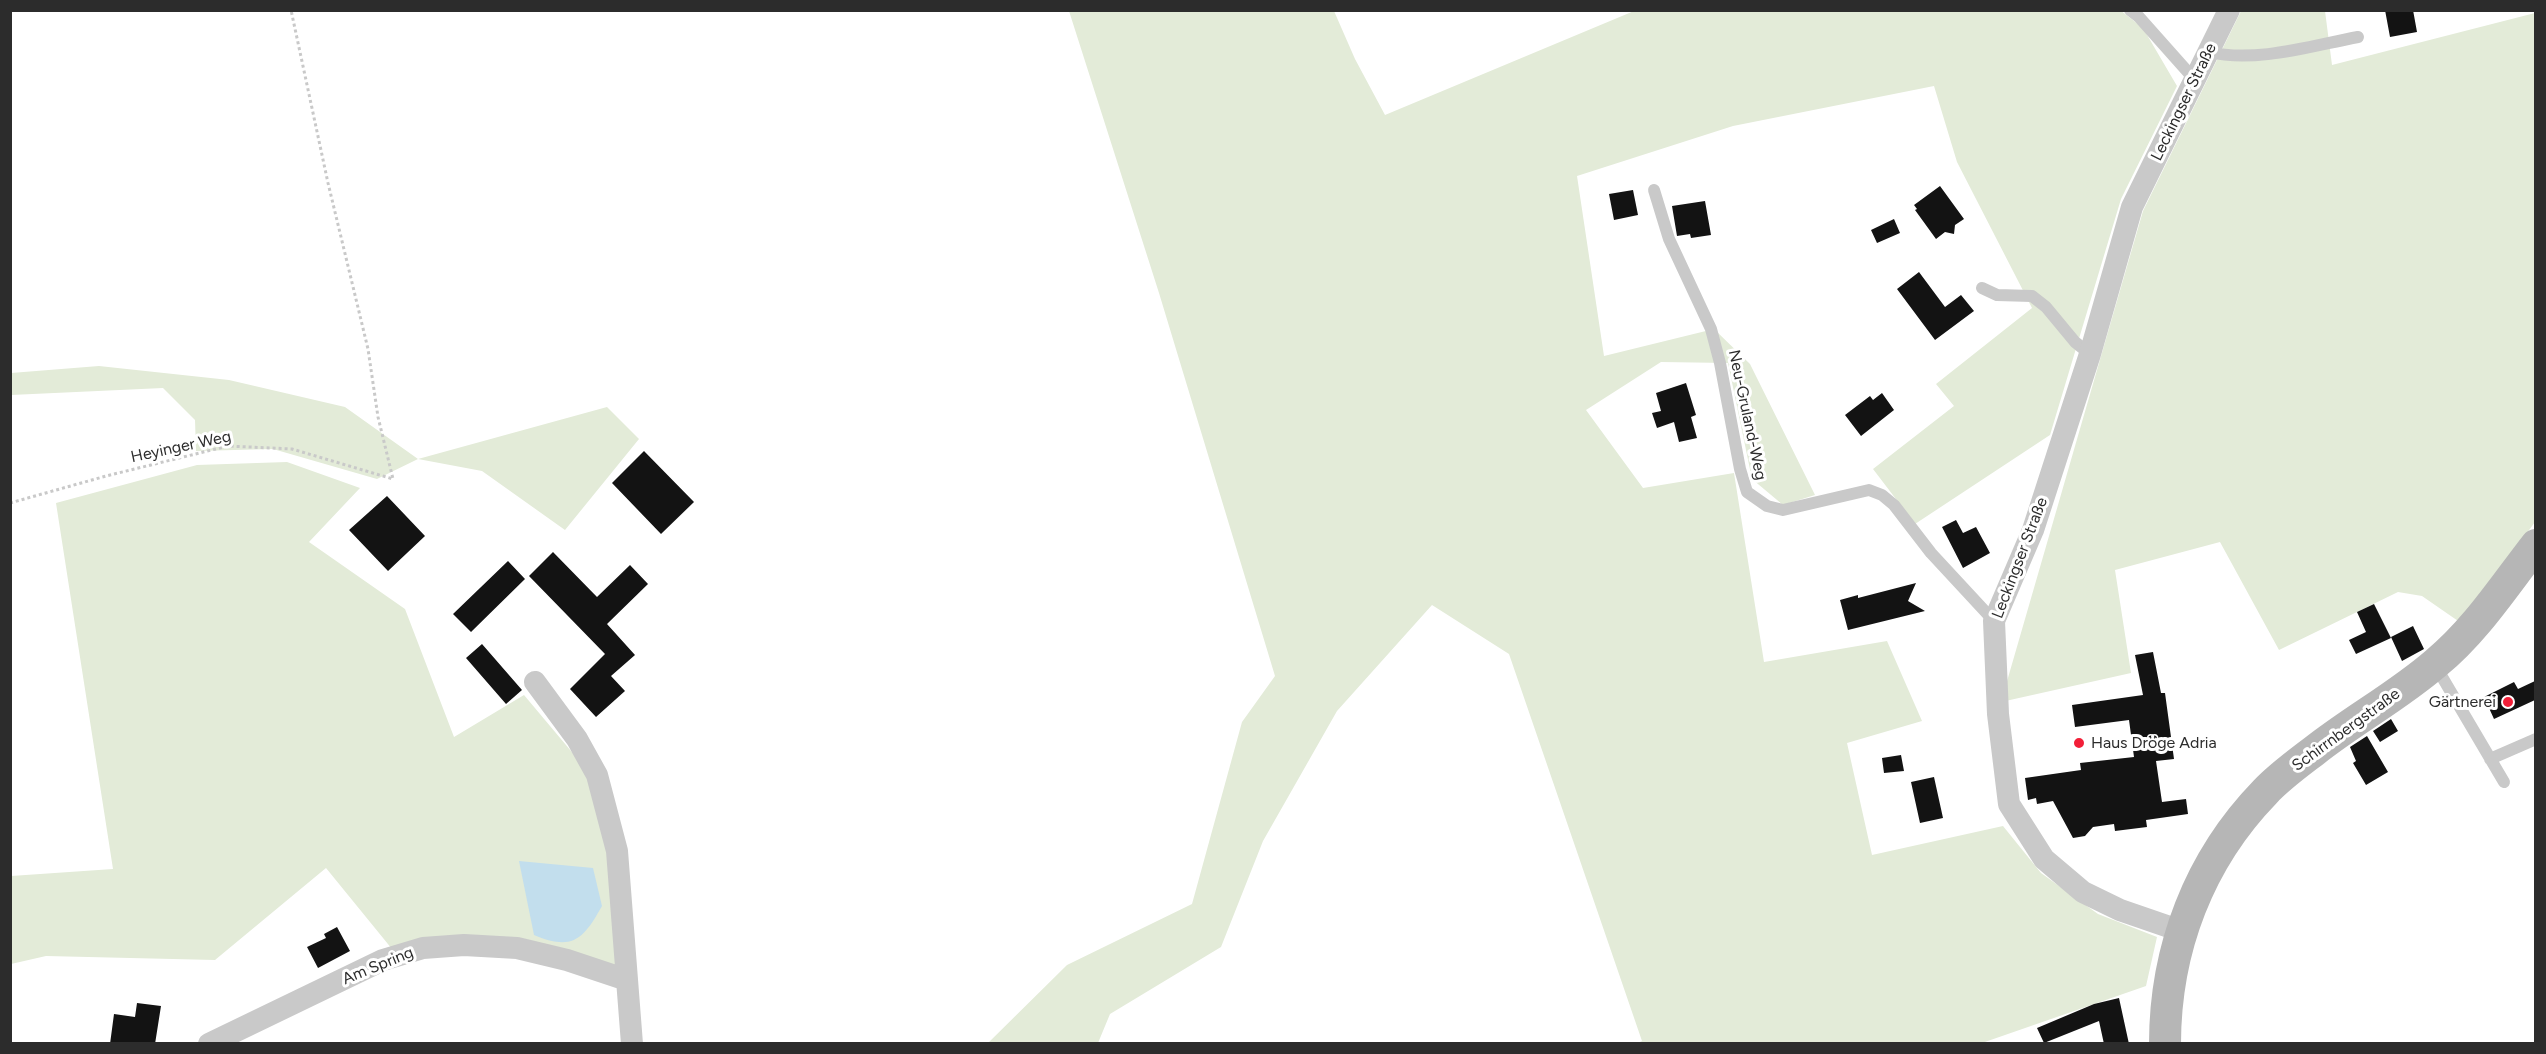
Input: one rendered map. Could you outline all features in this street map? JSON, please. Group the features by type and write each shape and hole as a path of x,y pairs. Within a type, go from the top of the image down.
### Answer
{"street":[{"name":"Leckingser Straße","path":"2181,932 2120,910 2083,892 2044,859 2009,804 1998,714 1994,621 2033,530 2090,354 2132,207 2229,10"},
{"name":"Schirrnbergstraße","path":"2181,932 2208,867 2228,834 2266,790 2315,750 2435,665 2466,636 2535,545"},
{"path":"535,682 577,740 597,775 617,851 632,1044"},
{"path":"2165,1044 2168,998 2181,932"},
{"name":"Am Spring","path":"209,1044 383,960 423,948 464,945 517,948 567,960 627,980"}],"lane":[{"path":"2130,10 2139,17 2195,80"},
{"path":"2208,52 2228,57 2254,56 2358,38"},
{"name":"Neu-Gruland-Weg","path":"1654,190 1669,239 1711,329 1722,373 1740,469 1747,492 1767,506 1783,510 1869,490 1882,495 1894,505 1930,553 1994,621"},
{"path":"1982,288 1997,295 2032,296 2046,307 2075,342 2090,354"},
{"path":"2435,665 2504,782"},
{"path":"2490,759 2535,739"}],"path":[{"name":"Heyinger Weg","path":"10,503 106,476 228,446 292,449 393,479 378,417 368,349 328,183 291,10"}],"green space":[{"path":"2120,10 2143,28 2177,86 2121,199 2050,435 1915,524 1873,469 1954,406 1936,384 2032,308 1957,162 1934,86 1733,126 1577,176 1604,356 1714,329 1750,364 1815,495 1783,505 1752,479 1728,363 1661,362 1586,410 1643,488 1734,473 1764,662 1887,641 1922,721 1847,743 1872,855 2003,826 2041,873 2098,914 2157,937 2146,986 1982,1043 1638,1043 1642,1041 1509,654 1432,605 1337,711 1263,841 1221,947 1110,1014 1098,1043 987,1044 1067,965 1192,904 1242,722 1275,676 1159,293 1069,11 1334,11 1355,59 1385,115 1634,11"},
{"path":"2241,11 2325,11 2332,65 2535,13 2535,522 2461,623 2422,596 2398,592 2279,650 2220,542 2115,570 2131,673 2001,702 2143,211"},
{"path":"99,366 229,380 345,407 418,459 377,479 273,449 196,451 195,420 163,388 11,395 11,373"},
{"path":"607,407 639,439 565,530 482,471 418,459"},
{"path":"287,462 360,488 309,542 405,609 454,737 524,695 592,776 611,853 620,966 518,944 392,949 326,868 215,960 46,956 11,964 11,876 113,869 56,503 197,465"}],"water":[{"path":"519,861 593,868 602,906 582,934 567,942 547,940 534,935"}],"building":[{"path":"2385,10 2413,10 2417,32 2390,37"},
{"path":"1940,186 1964,219 1955,225 1954,234 1945,232 1936,239 1915,210 1917,209 1914,205"},
{"path":"1633,190 1638,215 1614,220 1609,194"},
{"path":"1705,201 1711,235 1691,238 1690,234 1677,236 1672,206"},
{"path":"1894,219 1900,233 1877,243 1871,230"},
{"path":"1919,272 1945,307 1961,295 1974,311 1935,340 1897,289"},
{"path":"1686,383 1696,415 1691,417 1697,438 1679,442 1674,422 1657,428 1652,413 1661,411 1656,393"},
{"path":"1882,393 1894,410 1861,436 1845,415 1870,396 1873,400"},
{"path":"644,451 694,502 661,534 612,483"},
{"path":"387,496 425,536 388,571 349,530"},
{"path":"1956,520 1963,533 1976,527 1990,553 1963,568 1942,527"},
{"path":"553,552 597,597 630,565 648,584 607,624 635,655 611,676 625,691 596,717 570,689 605,654 529,576"},
{"path":"508,561 525,579 471,632 453,614"},
{"path":"1916,583 1908,601 1925,611 1848,630 1840,600 1858,595 1858,598"},
{"path":"2374,604 2391,638 2356,654 2349,640 2366,632 2357,612"},
{"path":"2413,626 2424,649 2402,661 2391,637"},
{"path":"482,644 522,690 506,704 466,658"},
{"path":"2153,652 2161,693 2165,693 2174,759 2156,761 2162,802 2186,799 2188,814 2146,820 2147,827 2115,831 2114,824 2093,827 2085,836 2073,838 2053,801 2037,804 2036,798 2028,800 2025,778 2081,770 2080,763 2134,757 2129,720 2075,727 2072,705 2143,695 2135,655"},
{"name":"Gärtnerei","path":"2535,681 2535,700 2494,719 2484,697 2514,682 2518,689"},
{"path":"2391,719 2398,731 2380,742 2373,731"},
{"path":"2367,736 2388,772 2366,785 2353,763 2356,761 2350,747"},
{"path":"1901,755 1904,771 1884,773 1882,758"},
{"path":"1934,777 1943,818 1920,823 1911,782"},
{"path":"337,927 350,951 318,968 307,947 326,938 324,934"},
{"path":"2119,998 2129,1044 2104,1044 2099,1021 2044,1043 2037,1028 2094,1004"},
{"path":"137,1003 161,1006 155,1044 110,1044 114,1014 135,1017"}],"place":[{"name":"Gärtnerei","path":"2508,702"},
{"name":"Haus Dröge Adria","path":"2079,743"}]}
